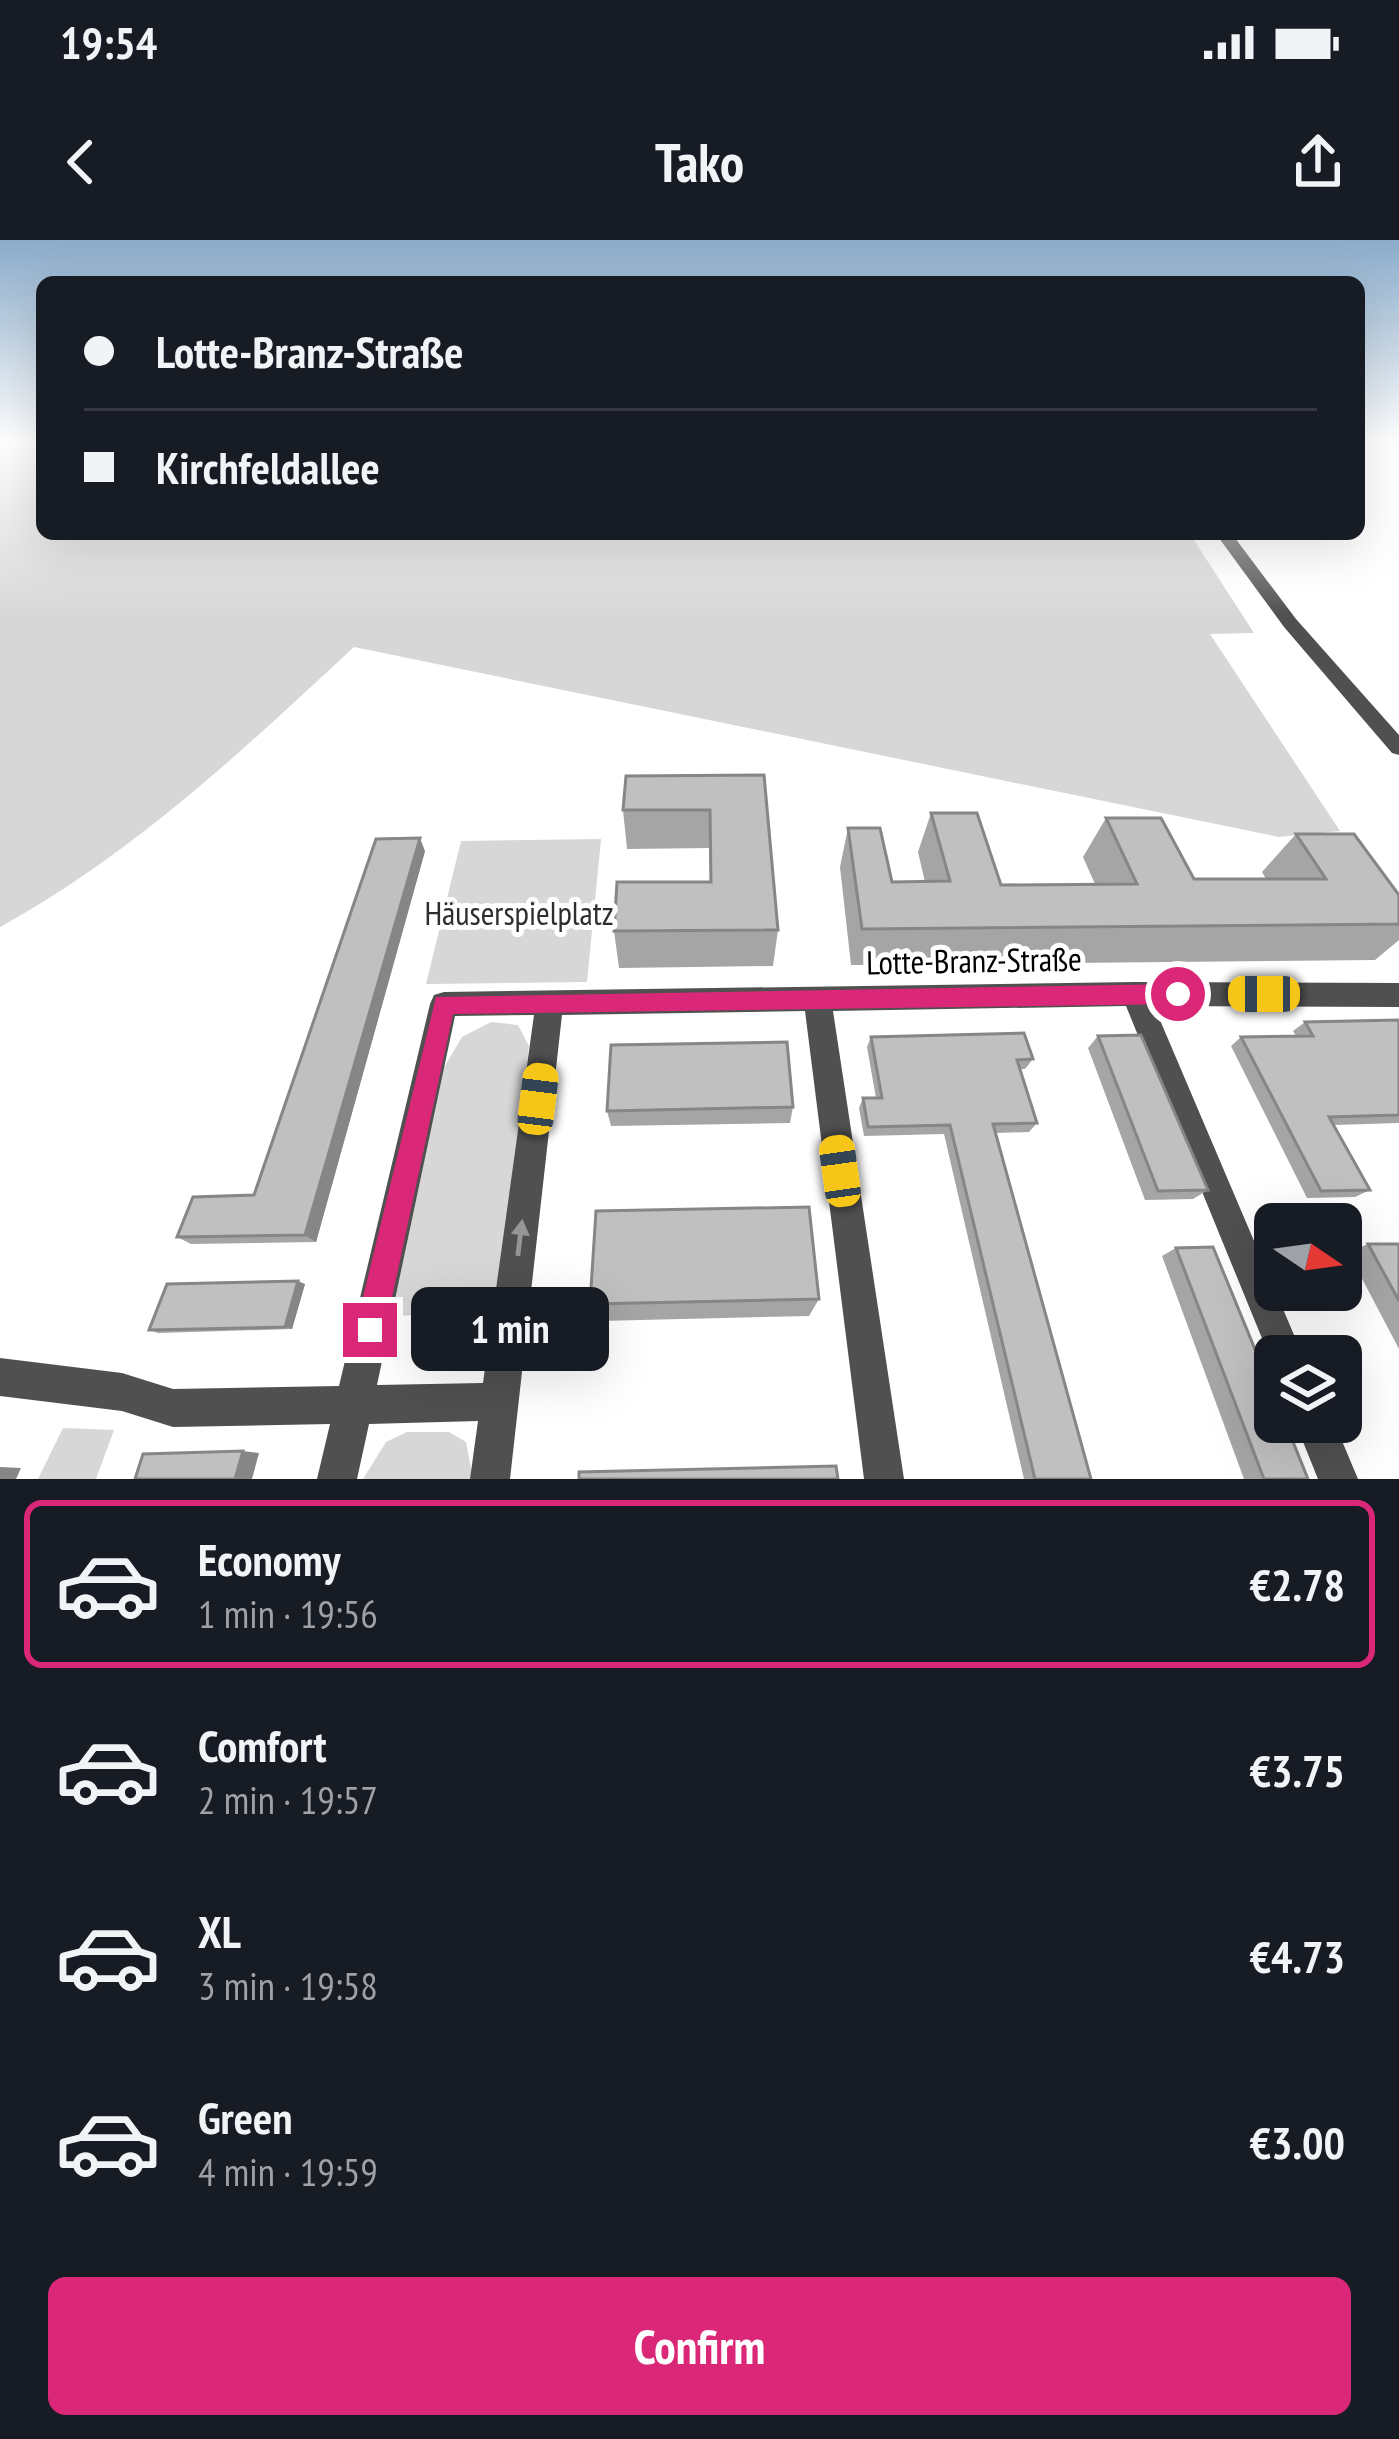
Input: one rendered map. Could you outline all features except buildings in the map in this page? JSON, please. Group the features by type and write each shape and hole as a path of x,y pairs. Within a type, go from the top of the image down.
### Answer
{"street":[{"path":"1228,540 1290,622 1399,748"},
{"path":"1135,994 1276,1335"},
{"name":"Lotte-Branz-Straße","path":"353,1406 444,1004 1399,995"},
{"path":"817,999 884,1479"},
{"path":"490,1479 550,1001"},
{"path":"0,1377 122,1392 173,1408 499,1402"},
{"path":"337,1479 353,1406"},
{"path":"1322,1443 1338,1479"}],"green space":[{"path":"0,499 36,499 36,540 1194,540 1254,633 1210,634 1340,831 1279,837 354,647 228,762 141,833 0,927"},
{"name":"Häuserspielplatz","path":"601,839 587,982 426,984 461,841"},
{"path":"491,1022 518,1025 529,1046 496,1312 392,1316 443,1069 462,1037"},
{"path":"63,1428 114,1430 96,1479 38,1479"},
{"path":"407,1432 449,1432 466,1442 473,1479 363,1479 386,1442"}],"route":[{"path":"370,1330 444,1004 1178,994"}]}
